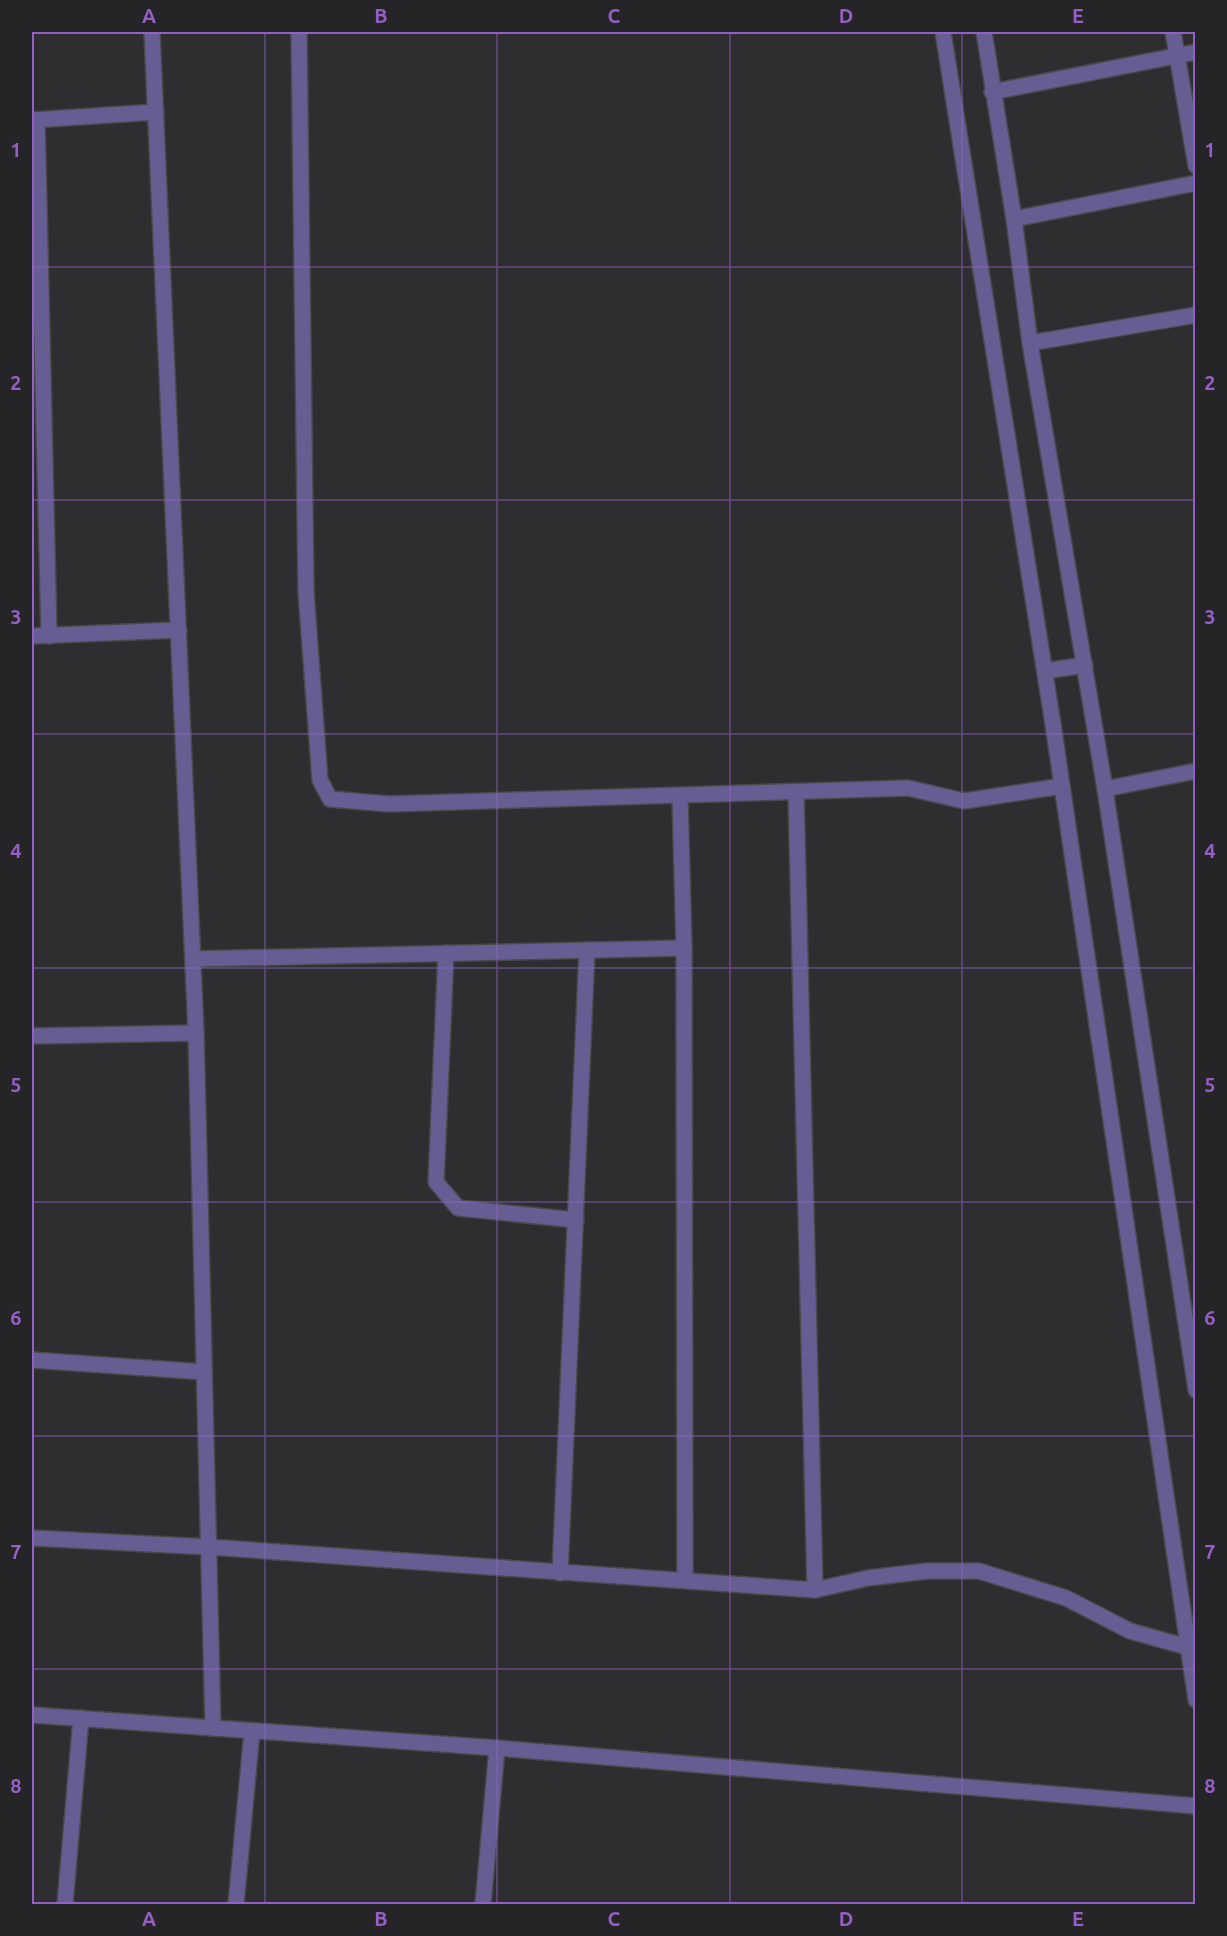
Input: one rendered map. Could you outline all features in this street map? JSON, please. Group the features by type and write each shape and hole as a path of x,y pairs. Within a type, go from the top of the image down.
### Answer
{"street":[{"path":"152,32 196,1033 213,1728"},
{"path":"299,32 306,592 320,780 330,799 389,804 909,788 964,801 1062,786"},
{"path":"943,32 1045,671 1196,1700"},
{"path":"984,32 1014,219 1029,343 1105,789 1196,1390"},
{"path":"1173,32 1196,166"},
{"path":"992,92 1196,52"},
{"path":"49,636 34,120 156,112"},
{"path":"1014,219 1196,183"},
{"path":"1029,343 1196,315"},
{"path":"32,636 179,630"},
{"path":"1045,671 1085,665"},
{"path":"1105,789 1196,771"},
{"path":"796,792 815,1590"},
{"path":"680,796 684,948 685,1580"},
{"path":"193,959 684,948"},
{"path":"560,1573 587,950"},
{"path":"446,953 436,1182 458,1208 576,1220"},
{"path":"32,1036 196,1033"},
{"path":"32,1360 204,1372"},
{"path":"32,1538 209,1547 815,1590 868,1578 927,1571 979,1571 1066,1598 1130,1631 1187,1647"},
{"path":"32,1715 496,1748 1196,1806"},
{"path":"65,1905 81,1718"},
{"path":"236,1905 252,1731"},
{"path":"483,1905 496,1748"}]}
